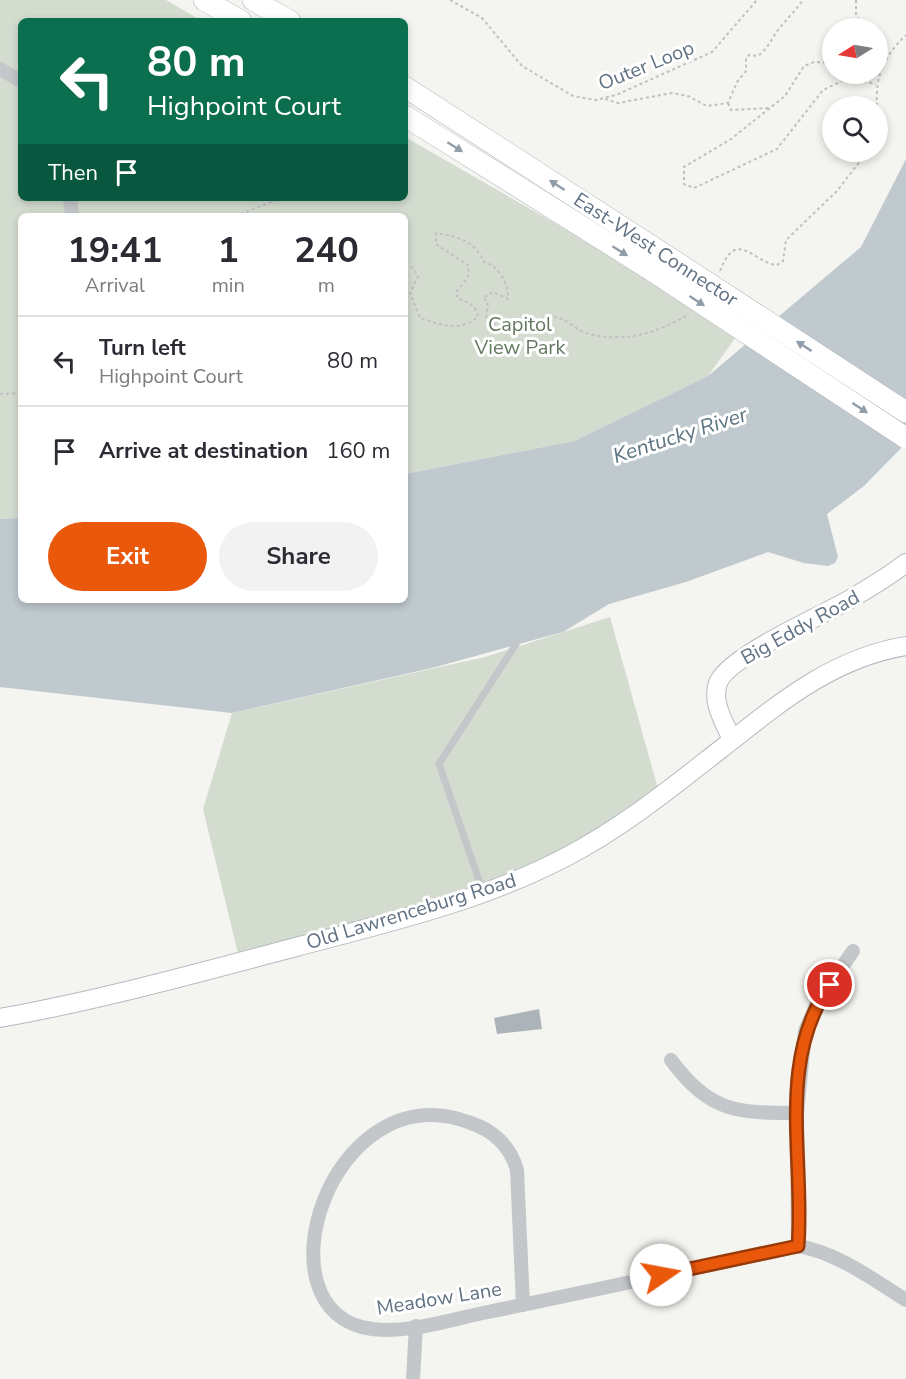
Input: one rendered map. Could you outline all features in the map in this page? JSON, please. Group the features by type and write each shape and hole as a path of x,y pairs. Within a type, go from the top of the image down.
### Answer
{"main road":[{"path":"204,0 236,18"},
{"path":"253,0 285,18"},
{"name":"East-West Connector","path":"408,89 906,438"},
{"name":"East-West Connector","path":"408,118 653,260 906,412"},
{"name":"Big Eddy Road","path":"732,740 716,695 718,683 726,671 752,653 853,598 906,563"},
{"name":"Old Lawrenceburg Road","path":"0,1018 82,1002 399,919 483,892 535,872 597,840 655,801 732,740 822,674 864,655 906,646"}],"street":[{"path":"0,69 18,79"},
{"path":"853,951 818,1001 805,1031 797,1113 798,1246 808,1248 851,1267 906,1300"},
{"path":"671,1060 687,1081 718,1105 738,1110 797,1113"},
{"name":"Meadow Lane","path":"523,1305 519,1198 514,1158 500,1139 475,1124 445,1116 419,1117 380,1130 366,1139 342,1163 326,1194 314,1250 318,1284 333,1310 344,1319 373,1329 416,1326 523,1305 798,1246"},
{"path":"413,1379 416,1326"}],"lane":[{"path":"483,892 439,764 516,644"}],"path":[{"name":"Outer Loop","path":"450,0 482,18 522,66 573,96 605,99 712,52 757,0"},
{"path":"769,108 731,110 728,103 737,82 746,71 748,55 758,56 768,48 777,32 794,15 803,0"},
{"path":"856,0 858,18"},
{"path":"888,57 893,46 906,35"},
{"path":"822,62 814,62 804,66 785,96 731,139 684,167 684,184 694,188 777,149 823,90 836,84"},
{"path":"876,84 877,96"},
{"path":"605,99 618,104 672,93 688,96 706,106 728,103"},
{"path":"717,281 724,260 732,252 751,251 769,265 777,265 783,261 786,240 837,191 859,162"},
{"path":"243,213 274,201"},
{"path":"408,267 414,268 418,277 410,293 420,318 450,327 471,323 478,317 477,309 467,301 458,299 456,292 468,277 469,266 440,249 436,244 436,233 458,236 467,242 480,253 483,262 489,264 505,280 509,287 508,299 494,292 483,298 488,302 486,318 500,329 525,329 541,318 555,316 588,334 617,337 647,335 692,312"},
{"path":"0,394 18,393"}],"green space":[{"name":"Capitol View Park","path":"0,0 166,0 197,18 18,18 18,201 408,201 408,139 741,330 708,376 574,441 408,473 408,213 18,213 18,518 0,519"},
{"path":"610,617 662,803 512,878 240,962 203,809 232,713 485,657"}],"water":[{"name":"Kentucky River","path":"906,159 906,443 864,486 827,514 838,557 835,563 828,566 804,563 768,552 686,582 609,604 563,632 432,668 232,713 0,687 0,519 18,518 18,603 408,603 408,473 574,441 708,376 861,247"}],"building":[{"path":"539,1009 542,1029 497,1034 494,1018"}],"route":[{"path":"661,1275 798,1246 800,1227 797,1113 801,1051 805,1031 818,1001 830,985"}]}
